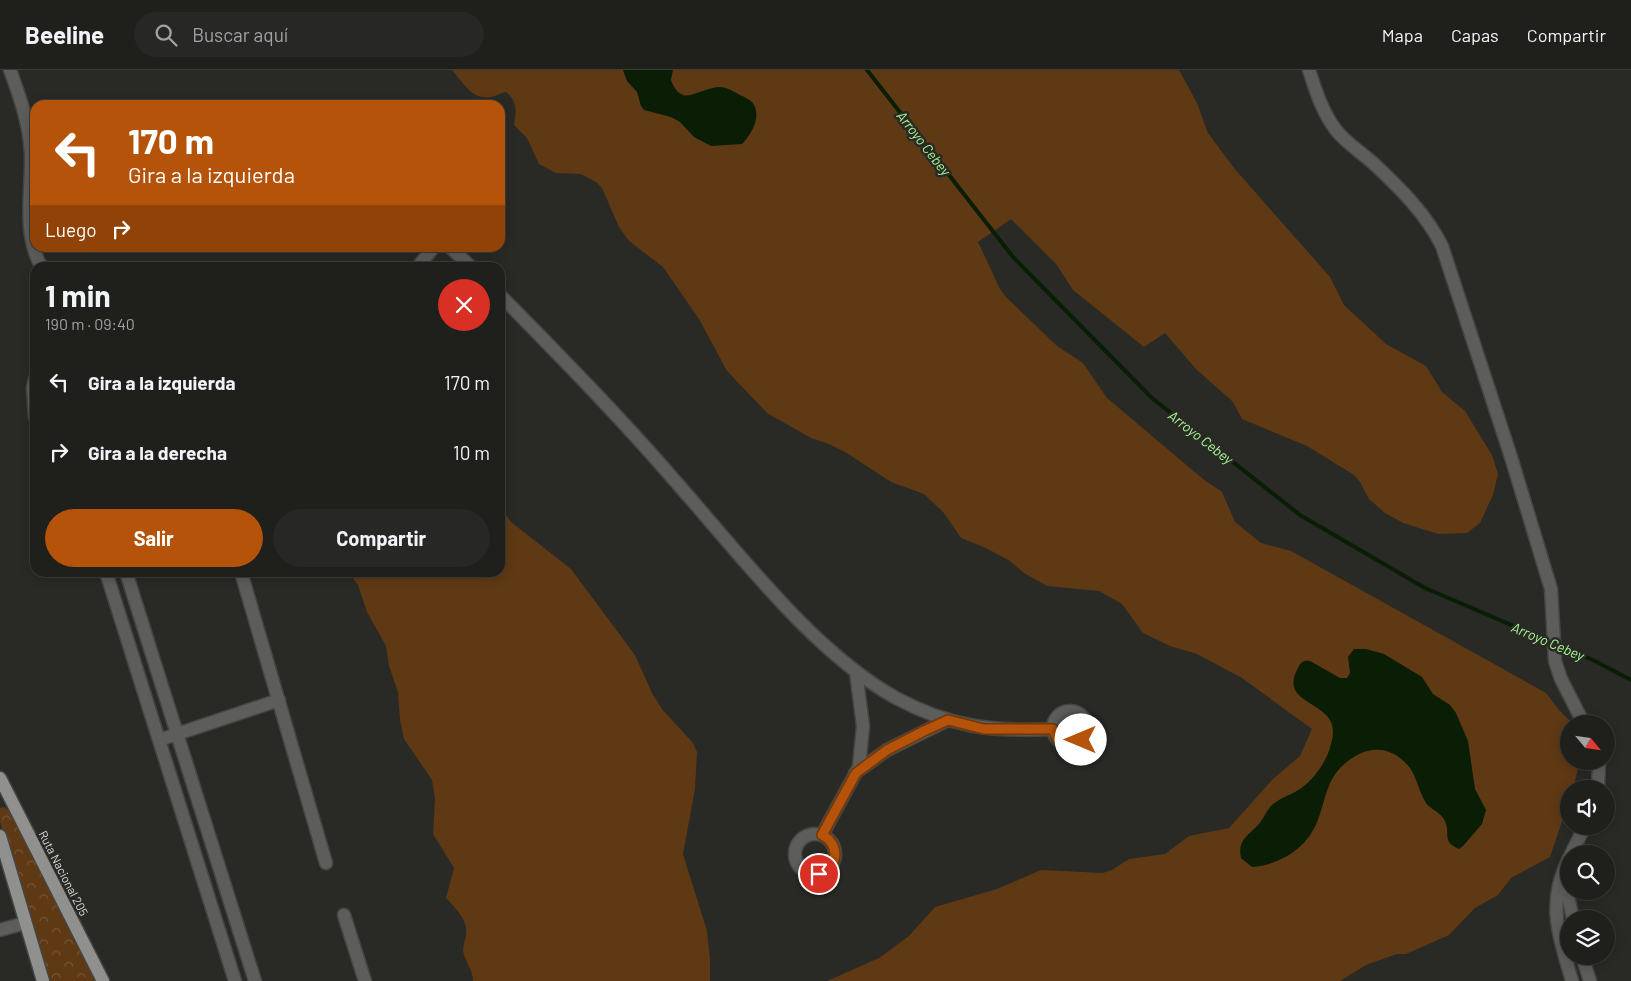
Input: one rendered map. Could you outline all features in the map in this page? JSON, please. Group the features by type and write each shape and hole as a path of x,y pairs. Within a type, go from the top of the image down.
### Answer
{"main road":[{"name":"Ruta Nacional 205","path":"0,778 103,981"},
{"path":"0,836 44,981"}],"street":[{"path":"10,70 24,110 30,148"},
{"path":"1309,70 1320,103 1335,129 1373,163 1414,205 1432,226 1442,246 1511,457 1551,589 1555,661 1561,679 1579,715"},
{"path":"30,191 30,231"},
{"path":"422,262 430,252"},
{"path":"455,252 466,262"},
{"path":"505,300 611,408 782,602 856,672 896,698 948,720 984,729 1053,729"},
{"path":"108,577 235,981"},
{"path":"128,577 255,981"},
{"path":"242,577 326,863"},
{"path":"822,835 859,767 863,726 856,672"},
{"path":"159,740 279,700"},
{"path":"856,773 887,750 948,720"},
{"path":"1560,880 1555,913 1572,981"},
{"path":"344,915 366,981"},
{"path":"0,930 25,922"},
{"path":"1585,965 1590,981"}],"green space":[{"path":"452,70 1179,70 1197,103 1208,133 1234,168 1330,277 1344,305 1386,344 1426,366 1442,392 1465,411 1492,455 1498,474 1493,495 1480,523 1467,533 1438,534 1403,523 1385,513 1369,499 1354,475 1307,446 1242,419 1233,402 1196,369 1165,333 1144,347 1073,290 1056,264 1011,219 978,242 1000,289 1057,346 1083,363 1107,398 1203,479 1222,492 1235,522 1261,543 1291,551 1546,693 1564,715 1560,715 1560,770 1578,770 1575,780 1560,780 1560,828 1550,857 1511,878 1498,895 1475,908 1449,935 1406,954 1397,954 1366,965 1340,981 827,981 879,958 909,936 935,907 997,889 1041,870 1103,873 1112,870 1129,859 1165,854 1189,836 1229,828 1273,779 1300,756 1312,729 1242,678 1197,654 1170,646 1143,633 1122,604 1099,591 1047,586 1024,573 1010,561 986,548 961,538 944,513 924,494 891,482 845,452 811,438 767,413 727,371 699,319 663,267 629,241 619,227 602,188 596,182 581,174 556,173 539,164 527,138 514,125 515,107 513,99 506,92 491,97 484,97 478,96 468,89"},
{"path":"505,513 511,522 571,569 635,655 652,693 662,709 693,743 697,752 695,789 683,854 707,931 710,981 473,981 463,953 466,927 462,916 446,898 454,868 433,834 435,799 432,780 404,739 400,720 398,692 389,666 386,646 367,612 358,585 352,577 505,577"},
{"path":"4,807 9,811 96,981 49,981 0,822 0,808"}],"shaded area":[{"path":"623,70 673,70 671,80 674,87 686,96 715,87 729,89 752,102 755,107 756,119 752,130 742,144 711,146 694,137 680,122 671,117 644,110 637,92 627,81"},
{"path":"1354,649 1366,649 1384,654 1422,677 1433,694 1450,705 1456,713 1468,741 1475,789 1486,810 1482,824 1463,846 1459,849 1453,846 1448,840 1445,821 1441,815 1426,803 1410,768 1393,754 1385,751 1367,751 1349,760 1336,773 1329,786 1317,822 1307,840 1282,859 1262,866 1252,867 1241,858 1242,842 1259,824 1272,805 1307,784 1326,758 1332,741 1333,730 1331,722 1319,709 1298,694 1294,687 1294,679 1298,668 1302,662 1310,661 1340,678 1347,678 1350,673 1348,657"}],"waterway":[{"name":"Arroyo Cebey","path":"867,70 1013,257 1152,398 1300,515 1425,588 1551,642"},
{"name":"Arroyo Cebey","path":"1557,645 1593,660 1631,680"}],"route":[{"path":"819,874 825,872 830,867 836,855 832,843 822,835 856,773 887,750 924,731 948,720 984,729 1053,729 1057,739 1066,745 1077,743 1081,740"}]}
